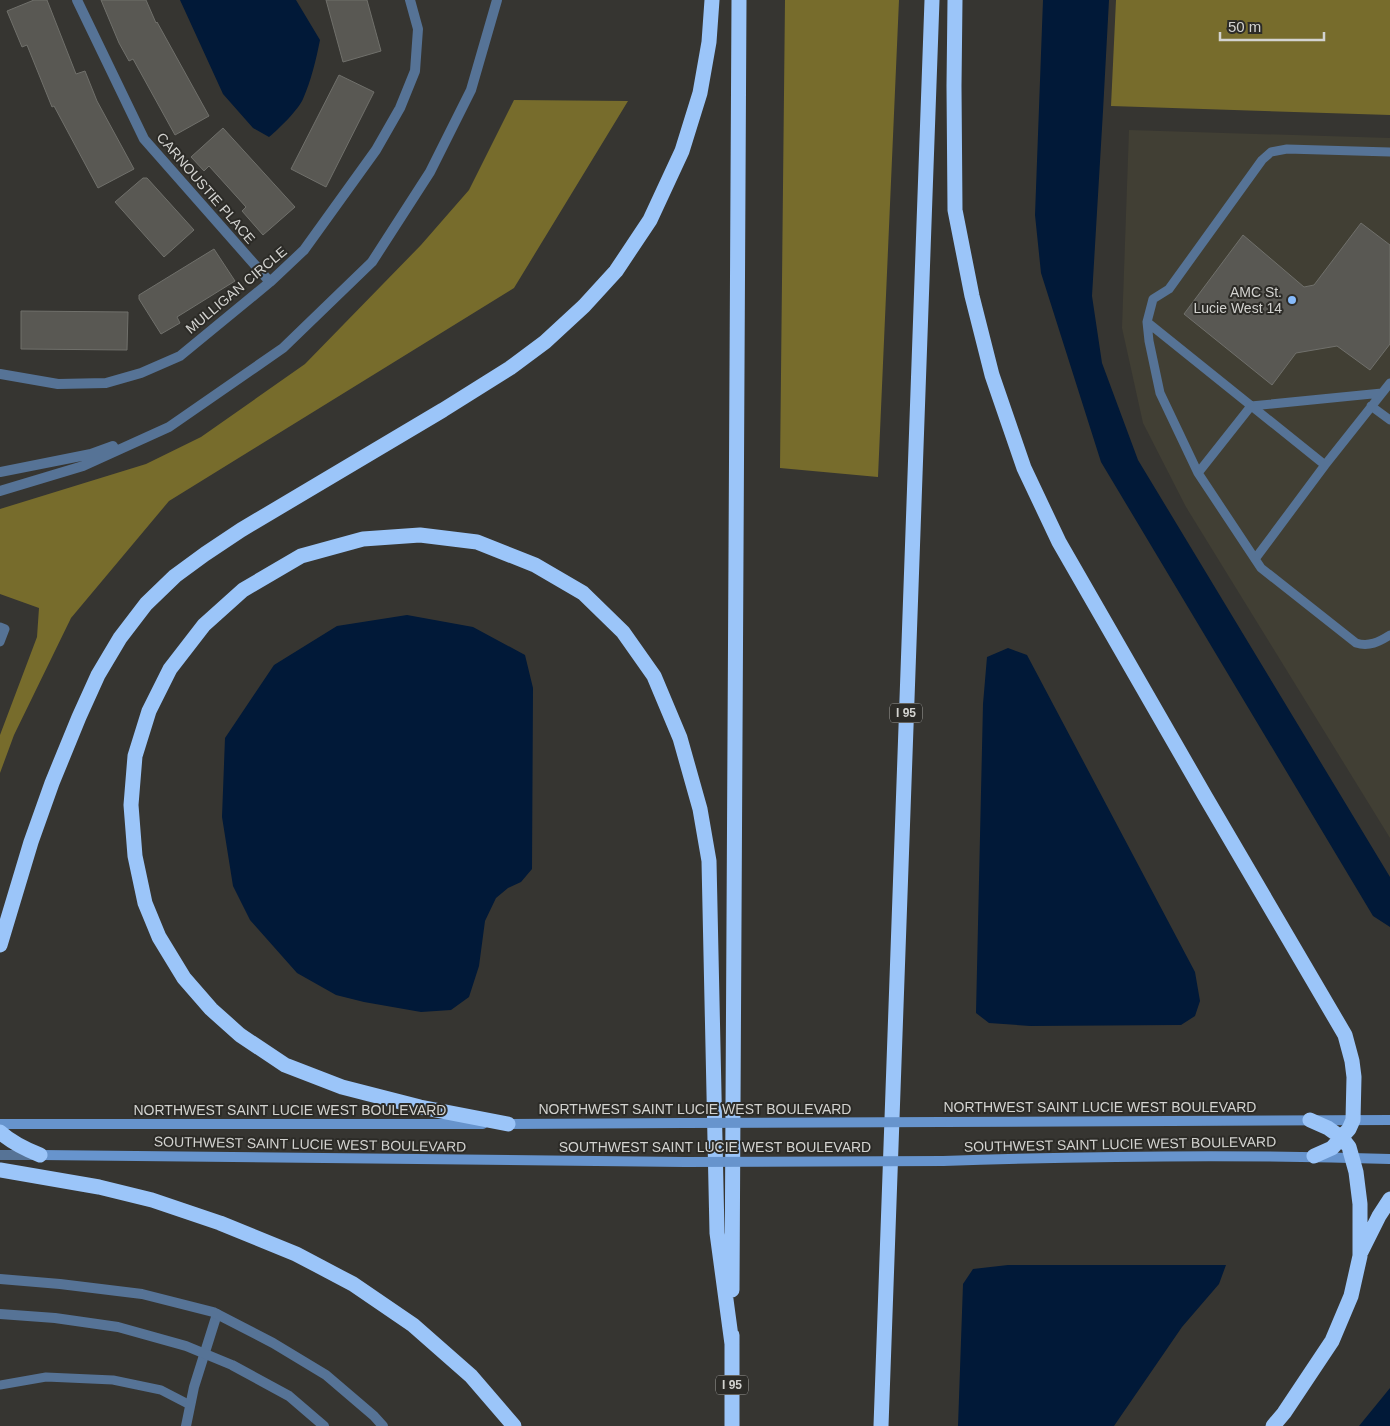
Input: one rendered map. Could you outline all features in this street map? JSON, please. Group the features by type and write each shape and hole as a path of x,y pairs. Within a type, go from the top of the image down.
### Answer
{"highway":[{"path":"0,945 31,842 52,783 98,674 120,638 146,604 176,576 205,554 241,530 510,368 546,342 584,306 616,271 650,220 682,151 700,93 712,0"},
{"name":"I 95","path":"732,1426 739,0"},
{"name":"I 95","path":"881,1426 932,0"},
{"path":"955,0 955,210 972,296 992,375 1024,468 1059,542 1345,1035 1352,1060 1354,1077 1353,1120 1349,1129 1332,1148 1314,1156"},
{"path":"508,1124 420,1107 342,1087 285,1065 240,1035 211,1009 184,978 159,937 145,904 135,856 131,805 135,756 149,712 170,669 204,625 243,590 301,556 363,539 420,535 476,542 535,565 583,593 624,632 654,676 680,738 700,808 708,861 716,1233 732,1344"},
{"path":"1273,1426 1284,1413 1332,1341 1351,1296 1360,1256 1360,1204 1356,1172 1349,1147 1342,1138 1328,1128 1310,1120"},
{"path":"0,1132 10,1141 40,1155"},
{"path":"0,1170 99,1187 152,1200 220,1222 296,1254 352,1284 413,1325 471,1376 514,1426"},
{"path":"1360,1256 1379,1216 1390,1199"}],"main road":[{"name":"NORTHWEST SAINT LUCIE WEST BOULEVARD","path":"0,1124 1390,1120"},
{"name":"SOUTHWEST SAINT LUCIE WEST BOULEVARD","path":"40,1155 685,1162 943,1161 1092,1156 1314,1156 1390,1159"}],"street":[{"name":"CARNOUSTIE PLACE","path":"77,0 144,139 270,282"},
{"name":"MULLIGAN CIRCLE","path":"0,374 58,384 106,383 141,373 180,356 270,282 304,250 376,150 400,108 416,71 418,29 410,0"},
{"path":"0,491 83,466 169,427 283,348 372,262 430,172 471,90 498,0"},
{"path":"0,472 91,454 169,427"},
{"path":"0,1155 40,1155"},
{"path":"0,1279 142,1294 213,1312 273,1343 326,1375 383,1426"},
{"path":"0,1314 54,1318 118,1327 186,1346 232,1365 289,1396 324,1426"},
{"path":"186,1426 194,1386 217,1314"}],"lane":[{"path":"1390,152 1286,149 1272,152 1262,160 1169,289 1153,299 1148,322 1149,341 1160,393 1198,473 1260,568 1356,643 1364,646 1380,642 1390,635"},
{"path":"1148,322 1325,465"},
{"path":"1254,560 1325,465 1390,383"},
{"path":"1198,473 1251,406 1382,393"},
{"path":"1371,406 1390,420"},
{"path":"0,627 5,629 0,642"},
{"path":"0,1385 46,1377 112,1380 161,1390 190,1405"}],"shaded area":[{"path":"785,0 899,0 878,477 780,468"},
{"path":"1116,0 1390,0 1390,115 1111,106"},
{"path":"514,100 628,101 514,288 169,501 71,618 14,735 0,773 0,735 37,637 39,608 0,594 0,509 146,464 201,437 305,364 421,245 469,190"},
{"path":"1129,130 1390,138 1390,838 1186,507 1143,423 1122,328"}],"water":[{"path":"180,0 296,0 320,40 313,70 303,99 288,119 269,137 253,128 223,94"},
{"path":"1043,0 1109,0 1092,296 1102,363 1138,460 1390,877 1390,927 1373,916 1101,462 1041,273 1035,215"},
{"path":"407,615 473,627 525,655 533,688 532,869 521,882 508,888 496,898 485,921 479,966 469,997 451,1010 421,1012 364,1002 336,995 297,973 250,920 233,886 222,817 225,738 274,665 337,626"},
{"path":"1008,648 1027,655 1195,972 1200,1001 1195,1016 1181,1025 1030,1026 989,1023 976,1013 983,704 987,657"},
{"path":"1008,1265 1226,1265 1219,1284 1182,1327 1114,1426 958,1426 963,1284 973,1269"},
{"path":"1390,1388 1390,1426 1359,1426"}],"building":[{"path":"34,0 47,0 76,74 85,71 97,101 134,169 98,188 54,106 52,107 27,45 22,47 7,11"},
{"path":"101,0 146,0 156,23 209,116 175,135 133,59 129,61 119,43"},
{"path":"326,0 367,0 381,51 343,62"},
{"path":"339,75 374,92 326,187 291,169"},
{"path":"223,128 295,207 263,235 242,211 246,207 209,166 204,171 191,157"},
{"path":"143,178 147,178 194,230 164,257 115,202"},
{"name":"AMC St. Lucie West 14","path":"1361,223 1390,245 1390,344 1370,370 1337,346 1296,353 1272,385 1184,314 1243,235 1304,287 1314,285"},
{"path":"214,249 235,281 177,317 180,323 161,334 139,299 139,295"},
{"path":"21,311 128,312 127,350 21,349"}],"place":[{"name":"AMC St. Lucie West 14","path":"1292,300"}]}
